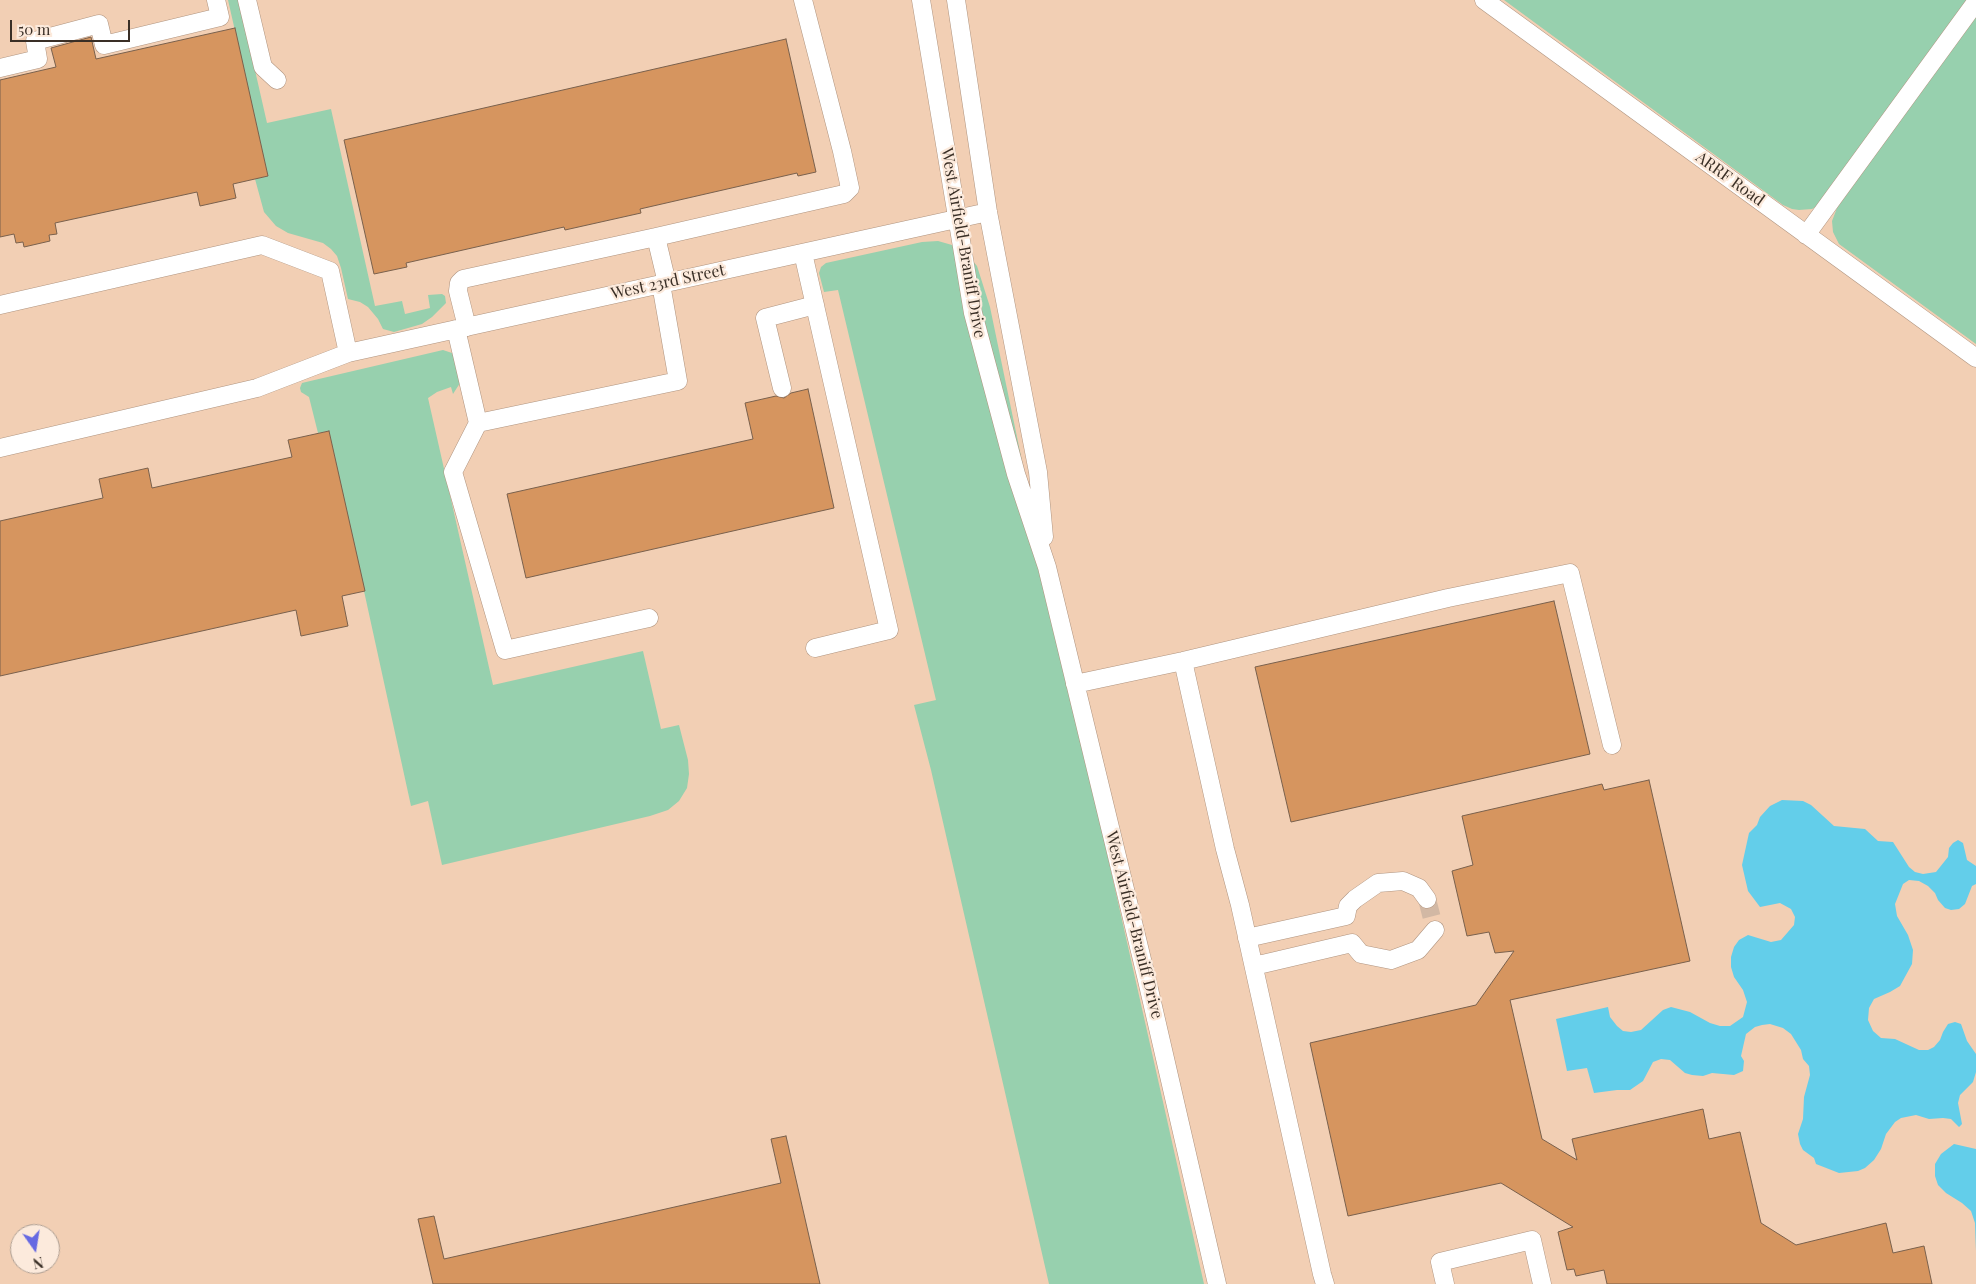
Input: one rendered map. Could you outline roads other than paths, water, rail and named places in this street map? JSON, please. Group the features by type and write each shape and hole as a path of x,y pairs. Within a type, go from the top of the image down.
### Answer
{"street":[{"path":"0,68 38,59 35,41 99,24 104,45 220,17 216,0"},
{"path":"247,0 263,67 277,80"},
{"path":"649,618 505,650 453,472 478,424 462,328 458,291 459,283 463,279 656,237 847,192 850,184 803,0"},
{"name":"West Airfield-Braniff Drive","path":"921,0 972,313 1016,474 1047,567 1144,967 1218,1284"},
{"name":"West Airfield-Braniff Drive","path":"956,0 988,212 1038,472 1047,567"},
{"name":"ARRF Road","path":"1484,0 1976,358"},
{"path":"1806,235 1976,2"},
{"name":"West 23rd Street","path":"0,448 257,388 348,353 988,212"},
{"path":"478,424 678,381 656,237"},
{"path":"0,305 262,245 330,271 348,353"},
{"path":"802,253 889,630 815,648"},
{"path":"782,388 765,318 815,306"},
{"path":"1075,684 1183,661 1448,598 1570,573 1612,745"},
{"path":"1183,661 1325,1284"},
{"path":"1247,938 1346,916 1348,906 1378,883 1403,881 1419,888 1427,899"},
{"path":"1254,966 1352,943 1362,954 1391,960 1418,950 1435,930"},
{"path":"1445,1284 1440,1262 1532,1240 1542,1284"}],"water":[{"path":"1782,800 1803,801 1811,805 1834,826 1865,829 1878,841 1893,842 1909,867 1915,872 1923,874 1936,872 1948,857 1949,848 1958,840 1963,843 1967,860 1976,866 1976,884 1972,886 1965,904 1959,909 1951,910 1945,908 1935,893 1919,881 1909,880 1903,884 1895,904 1897,916 1908,935 1913,950 1912,964 1900,986 1874,999 1869,1008 1868,1020 1873,1031 1881,1038 1895,1039 1919,1050 1928,1050 1934,1047 1948,1024 1955,1022 1961,1024 1967,1041 1976,1054 1976,1072 1973,1082 1960,1095 1958,1103 1962,1124 1959,1127 1951,1119 1929,1119 1916,1115 1901,1118 1895,1122 1886,1134 1881,1149 1874,1160 1858,1171 1839,1173 1816,1164 1814,1158 1803,1150 1798,1134 1803,1119 1804,1097 1810,1075 1809,1066 1803,1059 1801,1050 1791,1034 1783,1028 1770,1024 1762,1025 1755,1027 1746,1034 1741,1056 1744,1061 1743,1071 1734,1075 1712,1073 1703,1076 1692,1075 1685,1073 1670,1060 1661,1059 1653,1062 1643,1081 1630,1090 1594,1093 1587,1068 1567,1071 1556,1019 1608,1007 1610,1017 1617,1026 1623,1031 1631,1032 1641,1030 1663,1010 1671,1007 1690,1012 1710,1023 1720,1026 1730,1026 1743,1017 1747,1002 1731,967 1734,947 1739,940 1748,935 1771,942 1781,940 1794,925 1795,917 1791,909 1780,903 1760,907 1748,891 1742,865 1749,833 1770,806"},
{"path":"1954,1144 1976,1149 1976,1251 1975,1223 1971,1211 1946,1193 1938,1185 1935,1176 1935,1164 1941,1154"}],"tunnel":[{"path":"1427,899 1435,930"}]}
